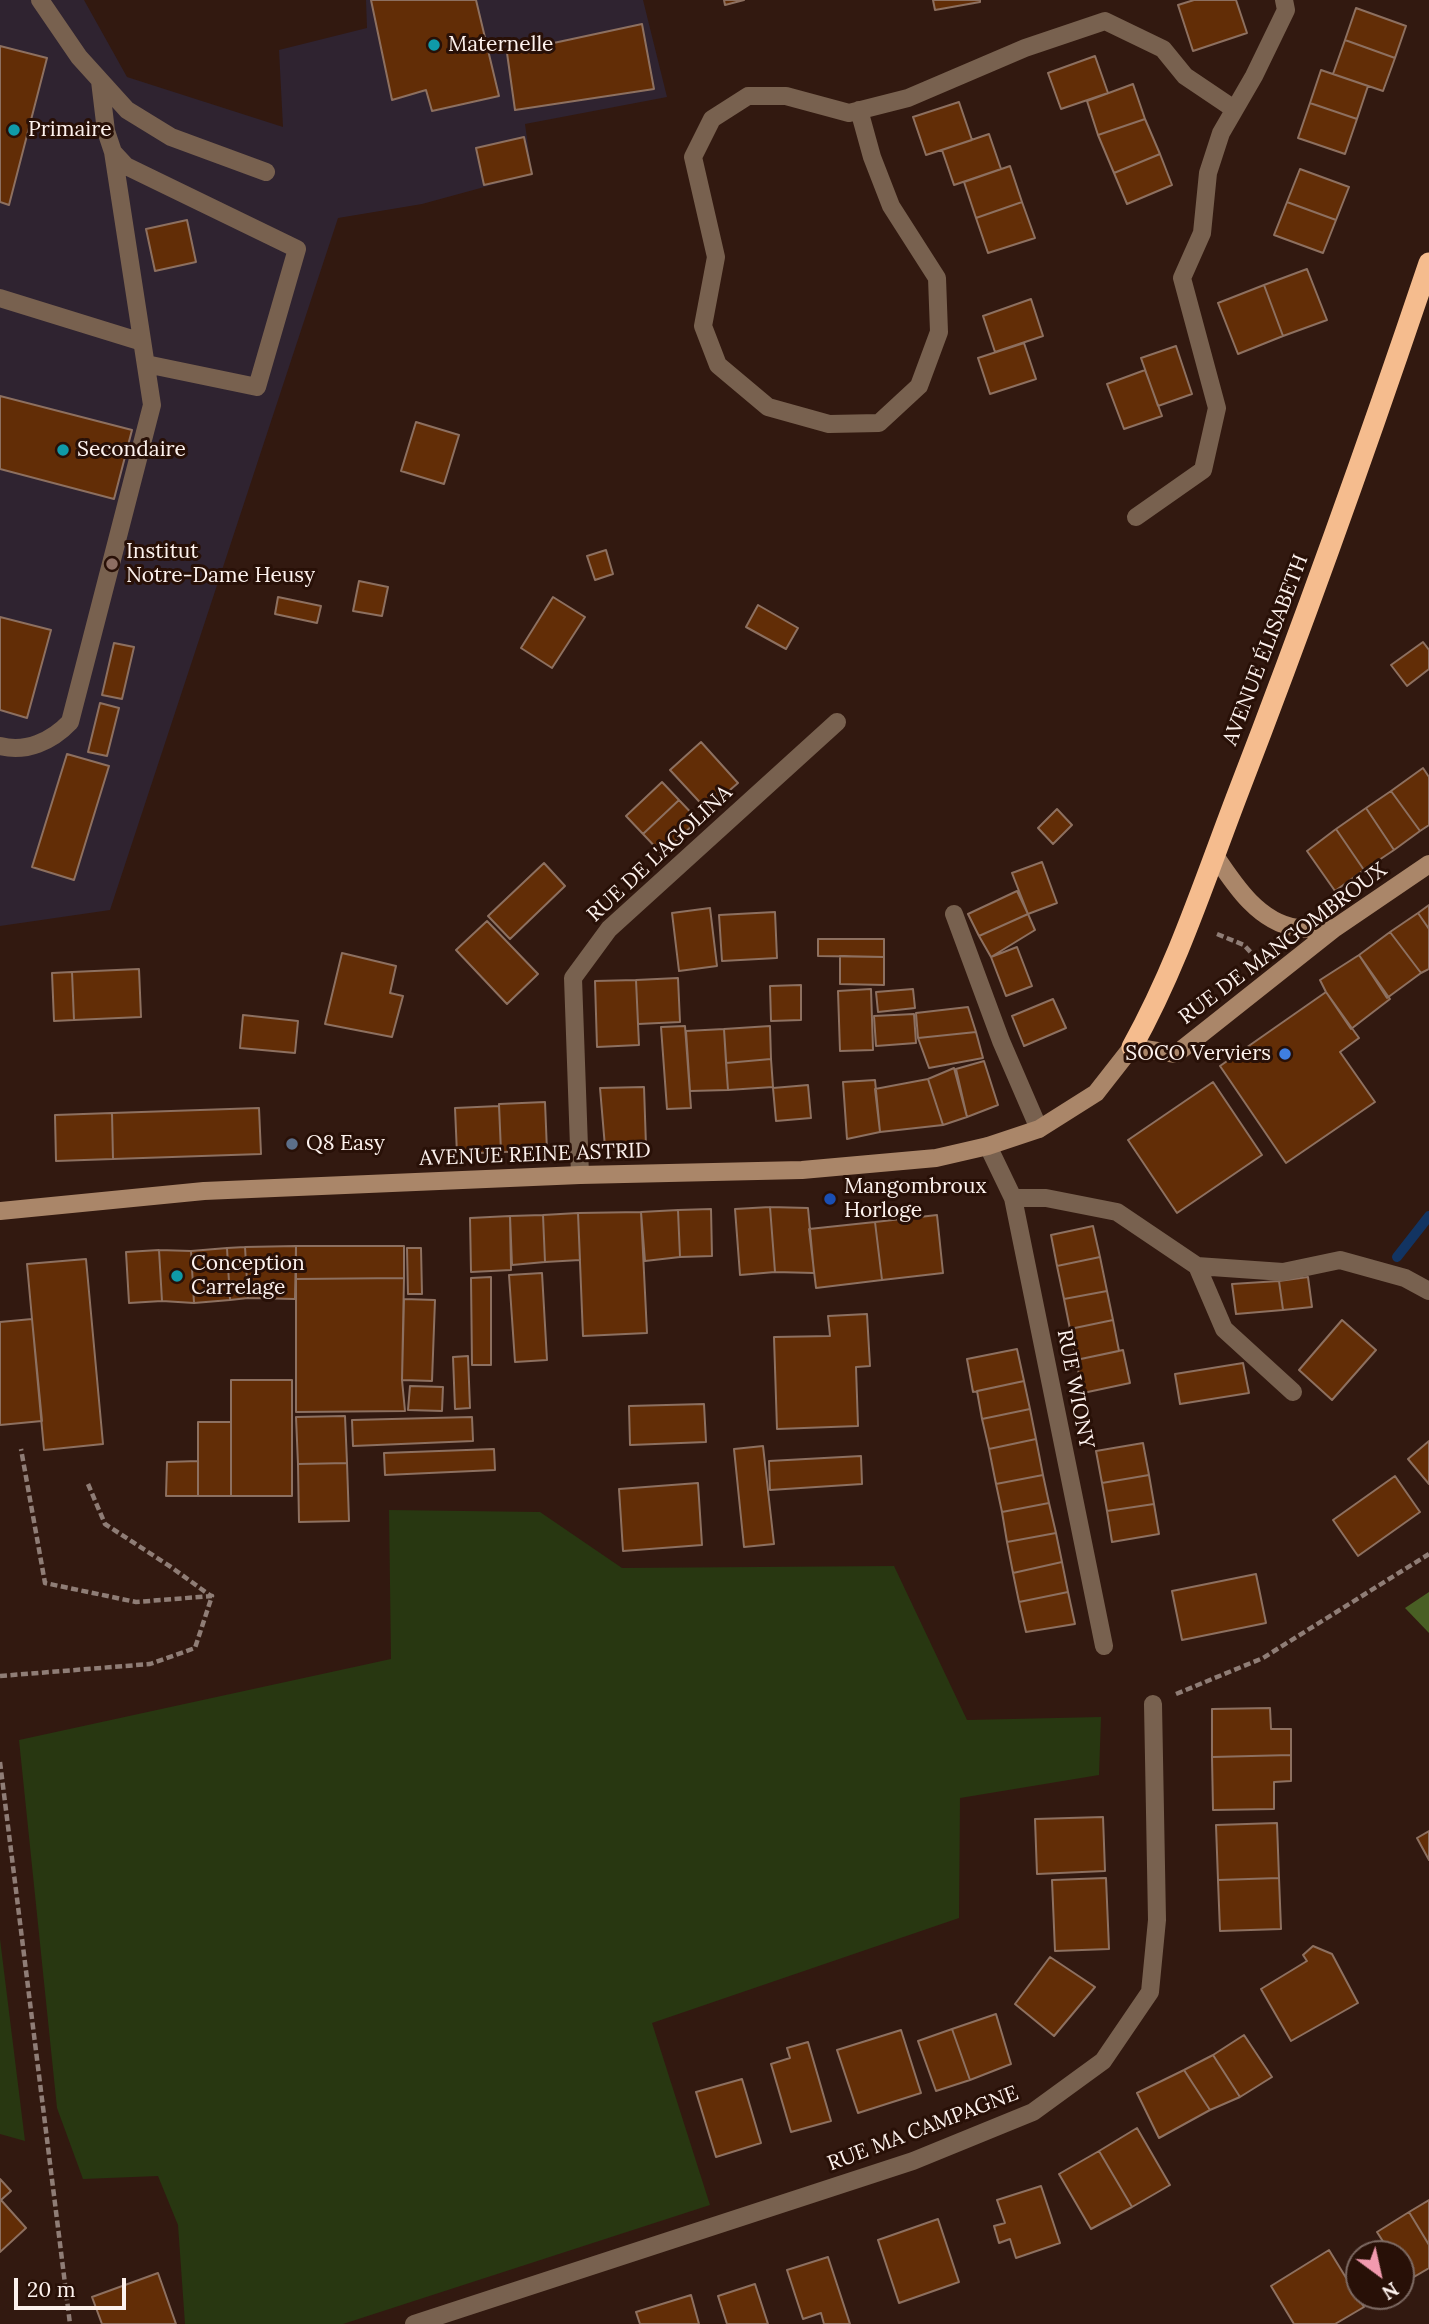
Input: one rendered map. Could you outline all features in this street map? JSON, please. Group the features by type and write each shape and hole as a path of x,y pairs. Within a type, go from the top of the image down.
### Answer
{"highway":[{"name":"AVENUE ÉLISABETH","path":"1132,1047 1158,1000 1190,924 1214,853 1300,634 1429,263"}],"main road":[{"path":"1214,853 1244,896 1272,920 1296,928 1335,928"},
{"name":"RUE DE MANGOMBROUX","path":"1132,1047 1176,1054 1335,928 1429,864"},
{"path":"988,1146 1039,1129 1096,1093 1132,1047"},
{"name":"AVENUE REINE ASTRID","path":"0,1211 204,1191 840,1167 936,1158 988,1146"}],"street":[{"path":"40,0 79,57 127,110 171,137 266,172"},
{"path":"1136,517 1203,470 1217,408 1182,278 1202,233 1208,173 1221,133 1254,76 1286,10 1284,0"},
{"path":"859,110 872,157 891,206 937,278 939,332 919,386 879,423 829,424 768,407 718,365 703,326 716,257 692,157 712,119 748,96 786,96 849,113 859,110 908,98 1025,48 1105,21 1163,49 1185,76 1234,109"},
{"path":"0,746 13,750 28,747 61,731 70,722 152,405 100,81"},
{"path":"113,152 126,166 297,249 257,387 146,364"},
{"path":"0,298 142,342"},
{"name":"RUE DE L'AGOLINA","path":"580,1175 573,978 609,929 837,722"},
{"path":"954,914 1001,1041 1039,1129"},
{"name":"RUE WIONY","path":"988,1146 1013,1198 1104,1646"},
{"path":"1013,1198 1046,1198 1117,1212 1197,1266 1283,1272 1340,1259 1405,1278 1429,1291"},
{"path":"1197,1266 1224,1329 1293,1392"},
{"name":"RUE MA CAMPAGNE","path":"414,2324 913,2161 1033,2112 1103,2061 1150,1992 1157,1920 1153,1704"}],"path":[{"path":"1190,924 1244,945 1274,977"},
{"path":"21,1449 45,1583 136,1602 212,1596"},
{"path":"88,1484 106,1524 212,1596"},
{"path":"1153,1704 1263,1658 1429,1554"},
{"path":"0,1676 150,1664 195,1648 212,1596"},
{"path":"0,1762 70,2324"}],"shaded area":[{"name":"Institut Notre-Dame Heusy","path":"0,0 84,0 127,77 283,127 279,50 367,28 366,0 643,0 667,97 525,124 532,174 422,204 338,218 110,910 0,926"}],"green space":[{"path":"389,1510 540,1512 622,1568 894,1566 967,1720 1101,1717 1099,1775 960,1798 959,1918 652,2023 710,2205 343,2324 185,2324 178,2225 158,2176 83,2179 57,2108 19,1740 391,1659"},
{"path":"1429,1592 1429,1633 1405,1608"},
{"path":"0,1939 25,2141 0,2134"}],"building":[{"name":"Maternelle","path":"371,0 476,0 499,96 432,111 426,90 392,100"},
{"path":"724,0 744,0 725,5"},
{"path":"933,0 980,0 980,2 935,10"},
{"path":"1194,0 1236,0 1247,33 1193,51 1178,5"},
{"path":"1356,8 1406,26 1395,58 1345,40"},
{"name":"Maternelle","path":"642,24 654,89 515,110 507,53"},
{"path":"1345,40 1395,58 1383,91 1333,74"},
{"name":"Primaire","path":"0,46 47,58 9,205 0,202"},
{"path":"1095,56 1108,93 1061,109 1048,73"},
{"path":"1321,70 1368,86 1357,119 1310,103"},
{"path":"1133,84 1145,119 1098,135 1087,101"},
{"path":"959,102 972,140 926,155 913,117"},
{"path":"1310,103 1357,119 1345,154 1298,138"},
{"path":"1145,119 1160,154 1114,173 1098,135"},
{"path":"989,134 1001,169 954,185 942,150"},
{"path":"524,137 532,174 484,185 476,148"},
{"path":"1160,154 1172,185 1127,204 1114,173"},
{"path":"1010,166 1022,202 976,218 964,182"},
{"path":"1300,169 1349,187 1336,220 1287,202"},
{"path":"1022,202 1035,238 988,253 976,218"},
{"path":"1287,202 1336,220 1323,253 1274,235"},
{"path":"187,220 196,262 155,271 146,229"},
{"path":"1307,269 1327,320 1283,336 1264,285"},
{"path":"1264,285 1283,336 1238,354 1218,303"},
{"path":"1031,299 1043,336 995,352 983,316"},
{"path":"1024,343 1036,379 990,394 978,358"},
{"path":"1176,346 1192,394 1158,406 1141,358"},
{"path":"1145,370 1162,416 1124,429 1107,384"},
{"name":"Secondaire","path":"0,396 132,430 114,499 0,469"},
{"path":"416,422 459,435 444,484 401,471"},
{"path":"606,550 613,574 595,580 587,556"},
{"path":"359,581 388,587 382,616 353,611"},
{"path":"278,597 321,606 317,623 275,614"},
{"path":"553,597 585,617 552,668 521,648"},
{"path":"758,605 798,628 786,649 746,627"},
{"path":"0,617 51,630 27,718 0,710"},
{"path":"1423,642 1429,650 1429,669 1407,686 1391,665"},
{"path":"114,643 134,647 122,699 102,695"},
{"path":"100,703 119,708 107,756 88,752"},
{"path":"701,742 738,783 707,810 670,770"},
{"path":"67,754 109,766 74,880 32,867"},
{"path":"1423,768 1429,777 1429,825 1420,831 1391,791"},
{"path":"662,782 679,800 643,834 626,816"},
{"path":"1391,791 1420,831 1394,850 1366,808"},
{"path":"679,800 698,820 662,854 643,834"},
{"path":"1366,808 1394,850 1364,870 1336,829"},
{"path":"1057,809 1072,825 1053,844 1038,828"},
{"path":"1336,829 1364,870 1335,891 1307,851"},
{"path":"1042,862 1057,903 1028,914 1012,873"},
{"path":"544,863 565,886 510,939 488,916"},
{"path":"1017,891 1028,914 979,936 968,914"},
{"path":"1429,905 1429,929 1418,913"},
{"path":"710,908 717,966 679,971 672,913"},
{"path":"775,912 777,958 722,961 719,915"},
{"path":"1418,913 1429,929 1429,969 1421,973 1390,932"},
{"path":"1028,914 1035,930 991,957 979,936"},
{"path":"487,921 538,974 507,1004 456,950"},
{"path":"1390,932 1421,973 1387,998 1359,955"},
{"path":"818,939 884,939 884,957 818,956"},
{"path":"1017,947 1032,986 1006,996 991,957"},
{"path":"342,953 396,966 390,993 403,996 392,1037 325,1024"},
{"path":"1359,955 1390,999 1351,1029 1320,980"},
{"path":"840,956 884,957 884,985 840,984"},
{"path":"139,969 141,1017 74,1020 72,972"},
{"path":"72,972 74,1020 54,1021 52,973"},
{"path":"678,978 680,1022 638,1024 636,980"},
{"path":"636,980 639,1045 597,1047 595,981"},
{"path":"801,985 801,1020 771,1021 770,986"},
{"path":"871,989 873,1050 840,1051 838,991"},
{"path":"913,989 915,1008 878,1012 876,992"},
{"path":"1326,992 1359,1038 1340,1052 1375,1102 1286,1163 1220,1066"},
{"path":"1053,999 1066,1028 1024,1046 1012,1016"},
{"path":"968,1007 976,1032 918,1038 916,1013"},
{"path":"914,1014 916,1043 876,1046 874,1016"},
{"path":"243,1015 298,1021 295,1053 240,1048"},
{"path":"685,1026 691,1108 667,1109 661,1027"},
{"path":"770,1026 771,1059 726,1063 724,1029"},
{"path":"724,1029 728,1090 690,1091 686,1031"},
{"path":"976,1032 983,1058 929,1068 918,1038"},
{"path":"771,1059 773,1087 728,1090 726,1063"},
{"path":"984,1061 998,1105 967,1117 956,1069"},
{"path":"954,1068 967,1117 943,1125 928,1079"},
{"path":"928,1079 943,1125 880,1132 875,1089"},
{"path":"875,1080 880,1132 847,1139 843,1082"},
{"path":"1213,1082 1262,1155 1177,1213 1128,1140"},
{"path":"808,1085 811,1118 776,1121 773,1088"},
{"path":"644,1087 646,1146 605,1147 600,1088"},
{"path":"545,1102 547,1151 501,1152 499,1104"},
{"path":"499,1106 501,1152 457,1154 455,1108"},
{"path":"259,1108 261,1154 113,1159 112,1113"},
{"path":"112,1113 113,1159 56,1161 55,1115"},
{"path":"770,1207 775,1272 740,1275 735,1209"},
{"path":"770,1207 808,1208 814,1273 775,1272"},
{"path":"711,1209 712,1256 680,1257 678,1210"},
{"path":"678,1210 680,1257 645,1261 641,1212"},
{"path":"641,1212 647,1333 583,1336 578,1213"},
{"path":"578,1213 580,1260 545,1262 543,1215"},
{"path":"543,1215 545,1262 512,1265 510,1216"},
{"path":"937,1215 943,1273 882,1280 875,1222"},
{"path":"510,1216 511,1270 471,1272 470,1218"},
{"path":"875,1222 882,1280 816,1288 809,1229"},
{"path":"1093,1226 1100,1257 1057,1266 1051,1235"},
{"path":"296,1246 295,1299 248,1298 245,1247"},
{"path":"296,1246 404,1246 404,1278 296,1279"},
{"path":"245,1247 248,1298 230,1300 227,1248"},
{"path":"227,1248 230,1300 194,1303 191,1251"},
{"path":"407,1248 421,1248 422,1294 408,1294"},
{"path":"159,1250 162,1301 129,1303 126,1252"},
{"name":"Conception Carrelage","path":"159,1250 191,1251 194,1303 162,1301"},
{"path":"1100,1257 1107,1291 1064,1299 1057,1266"},
{"path":"86,1259 103,1444 44,1450 27,1264"},
{"path":"542,1273 547,1360 515,1362 509,1275"},
{"path":"491,1277 491,1365 472,1365 471,1278"},
{"path":"1308,1277 1312,1307 1283,1310 1279,1281"},
{"path":"404,1278 402,1380 405,1411 296,1412 296,1279"},
{"path":"1279,1281 1283,1310 1236,1314 1232,1284"},
{"path":"1107,1291 1113,1320 1070,1329 1064,1299"},
{"path":"404,1299 435,1300 432,1381 402,1380"},
{"path":"867,1314 870,1366 856,1367 858,1426 777,1429 774,1337 830,1336 828,1316"},
{"path":"32,1319 42,1421 0,1425 0,1322"},
{"path":"1113,1320 1119,1351 1076,1360 1070,1329"},
{"path":"1342,1320 1376,1350 1332,1400 1299,1370"},
{"path":"1017,1349 1024,1381 973,1392 967,1359"},
{"path":"1123,1350 1130,1383 1083,1393 1076,1360"},
{"path":"468,1356 470,1408 455,1409 453,1357"},
{"path":"1243,1363 1249,1393 1180,1404 1175,1374"},
{"path":"231,1380 292,1380 292,1496 231,1496"},
{"path":"1024,1381 1030,1409 982,1419 977,1391"},
{"path":"410,1386 443,1387 442,1411 408,1410"},
{"path":"704,1404 706,1442 630,1445 629,1406"},
{"path":"1030,1409 1036,1439 989,1449 982,1419"},
{"path":"345,1416 347,1463 298,1464 296,1417"},
{"path":"472,1417 473,1441 353,1446 352,1420"},
{"path":"198,1422 231,1422 231,1496 198,1496"},
{"path":"1036,1439 1043,1475 996,1484 989,1449"},
{"path":"1429,1441 1429,1484 1408,1459"},
{"path":"1143,1443 1149,1475 1102,1483 1096,1451"},
{"path":"763,1446 774,1544 744,1547 734,1449"},
{"path":"494,1449 495,1470 385,1475 384,1453"},
{"path":"861,1456 862,1484 770,1490 769,1461"},
{"path":"198,1461 198,1496 166,1496 167,1462"},
{"path":"347,1463 349,1521 299,1522 298,1464"},
{"path":"1043,1475 1049,1503 1002,1512 996,1484"},
{"path":"1149,1475 1154,1504 1107,1511 1102,1483"},
{"path":"1395,1476 1420,1512 1358,1556 1333,1520"},
{"path":"698,1483 702,1545 623,1551 619,1489"},
{"path":"1049,1503 1056,1533 1007,1542 1002,1512"},
{"path":"1154,1504 1159,1534 1112,1542 1107,1511"},
{"path":"1056,1533 1062,1562 1013,1573 1007,1542"},
{"path":"1062,1562 1068,1592 1019,1602 1013,1573"},
{"path":"1256,1574 1266,1623 1182,1640 1172,1591"},
{"path":"1068,1592 1075,1624 1026,1632 1019,1602"},
{"path":"1270,1708 1271,1729 1291,1729 1291,1755 1212,1757 1212,1709"},
{"path":"1291,1755 1291,1781 1274,1782 1274,1809 1213,1810 1212,1757"},
{"path":"1103,1817 1105,1871 1037,1874 1035,1819"},
{"path":"1277,1823 1279,1878 1218,1880 1216,1825"},
{"path":"1429,1831 1429,1860 1417,1838"},
{"path":"1106,1878 1109,1949 1055,1951 1052,1880"},
{"path":"1279,1878 1281,1929 1220,1931 1218,1880"},
{"path":"1313,1946 1332,1954 1358,2003 1291,2041 1261,1989 1307,1961 1303,1955"},
{"path":"1050,1957 1095,1987 1054,2036 1015,2004"},
{"path":"996,2014 1011,2064 970,2080 952,2029"},
{"path":"952,2029 970,2080 936,2091 918,2041"},
{"path":"901,2030 921,2093 858,2113 837,2050"},
{"path":"1244,2035 1272,2077 1240,2097 1213,2055"},
{"path":"808,2042 831,2121 791,2132 771,2064 790,2058 787,2048"},
{"path":"1213,2055 1240,2097 1210,2110 1184,2070"},
{"path":"1184,2070 1210,2110 1159,2138 1137,2093"},
{"path":"742,2079 761,2143 716,2157 696,2092"},
{"path":"1137,2128 1170,2185 1132,2207 1099,2151"},
{"path":"1099,2151 1132,2207 1091,2229 1059,2174"},
{"path":"0,2179 11,2191 1,2200 26,2228 0,2252"},
{"path":"1041,2186 1060,2243 1016,2258 1010,2239 999,2243 994,2226 1005,2223 997,2200"},
{"path":"1429,2200 1429,2245 1409,2212"},
{"path":"1409,2212 1429,2245 1429,2268 1415,2276 1415,2240 1382,2240 1377,2232"},
{"path":"938,2219 959,2282 899,2303 878,2240"},
{"path":"1329,2250 1345,2276 1345,2310 1359,2310 1335,2324 1294,2324 1271,2286"},
{"path":"828,2257 850,2324 824,2324 821,2313 803,2319 787,2270"},
{"path":"158,2273 176,2324 102,2324 92,2297"},
{"path":"755,2284 768,2324 727,2324 718,2296"},
{"path":"691,2295 699,2324 640,2324 636,2312"}],"waterway":[{"path":"1397,1257 1429,1216"}],"place":[{"name":"Maternelle","path":"434,45"},
{"name":"Primaire","path":"14,130"},
{"name":"Secondaire","path":"63,450"},
{"name":"Institut Notre-Dame Heusy","path":"112,564"},
{"name":"SOCO Verviers","path":"1285,1054"},
{"name":"Q8 Easy","path":"292,1144"},
{"name":"Mangombroux Horloge","path":"830,1199"},
{"name":"Conception Carrelage","path":"177,1276"}]}
